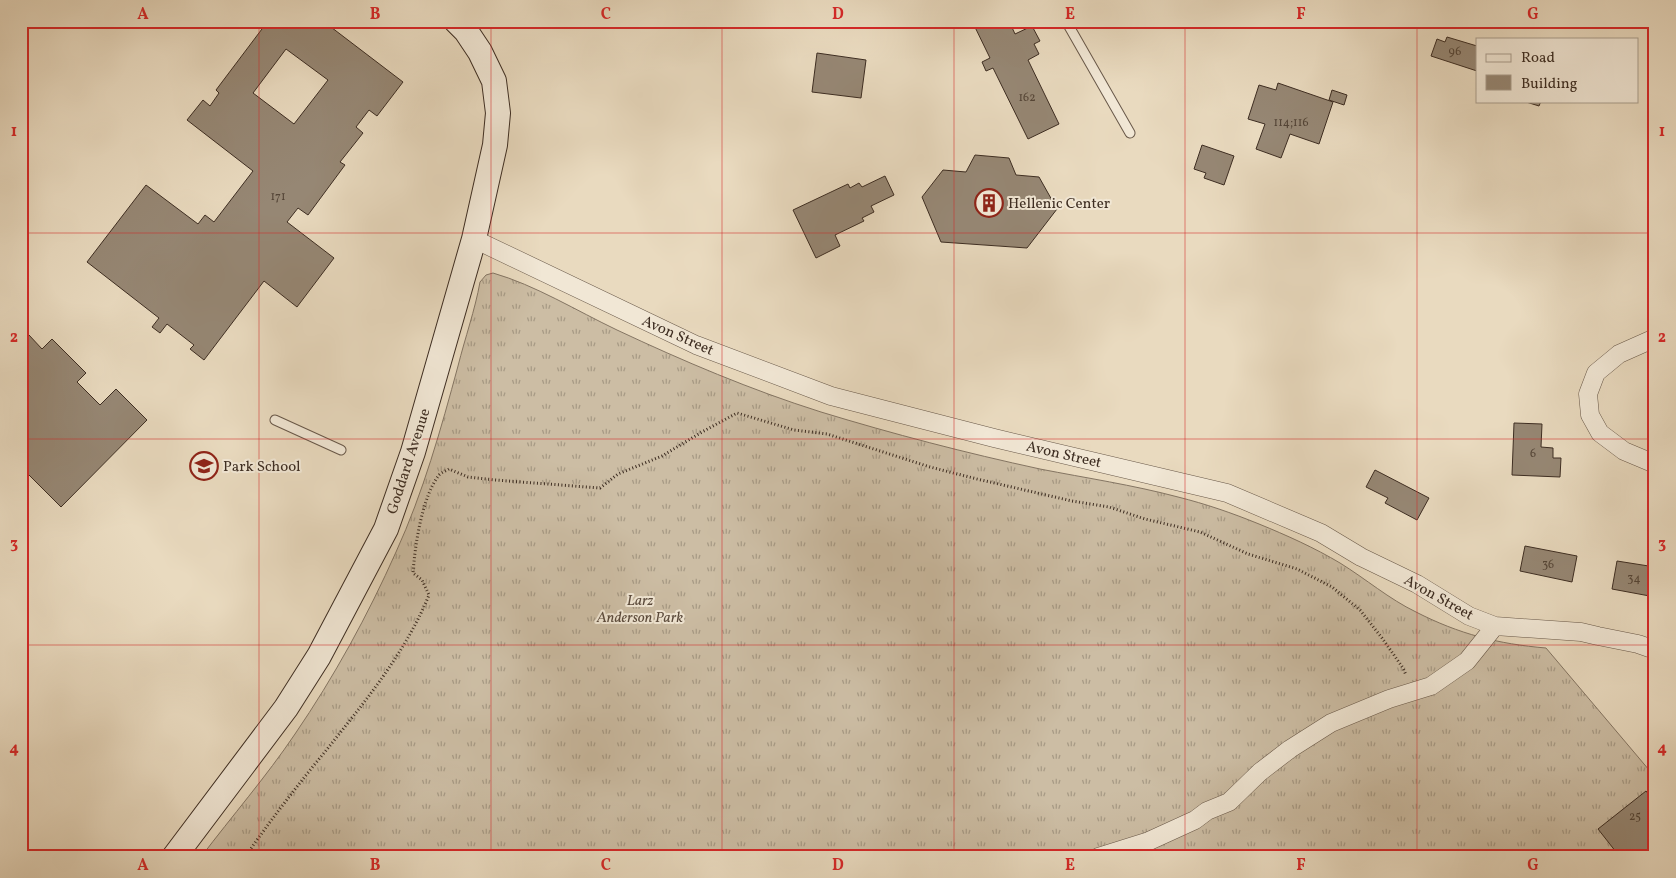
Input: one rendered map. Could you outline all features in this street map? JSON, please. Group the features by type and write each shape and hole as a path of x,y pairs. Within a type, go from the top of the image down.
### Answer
{"main road":[{"name":"Goddard Avenue","path":"174,857 286,708 319,656 386,529 413,452 474,239 495,145 498,113 494,81 480,52 466,31 456,21"}],"street":[{"name":"Avon Street","path":"474,239 696,345 831,396 994,438 1227,493 1321,533 1361,557 1418,584 1469,616 1495,626 1582,632 1638,644 1655,650"},
{"path":"1655,338 1619,354 1596,373 1588,394 1590,415 1600,434 1624,451 1655,464"},
{"path":"1098,857 1149,840 1195,820 1207,811 1229,802 1260,772 1290,749 1331,723 1389,699 1431,686 1467,661 1495,626"}],"lane":[{"path":"1066,21 1130,133"},
{"path":"275,420 341,450"}],"path":[{"path":"245,857 271,819 370,696 422,613 429,594 422,580 413,573 414,551 427,498 440,474 449,469 468,477 567,487 600,488 618,474 662,456 738,413 794,430 827,434 930,467 1072,501 1109,507 1145,519 1200,532 1248,554 1297,569 1332,587 1360,610 1403,668 1413,692"}],"green space":[{"name":"Larz Anderson Park","path":"493,273 540,291 667,353 769,394 821,412 930,443 1040,469 1127,485 1219,509 1269,528 1321,552 1350,569 1396,601 1432,620 1463,632 1495,641 1546,648 1655,777 1655,857 201,857 261,781 295,734 337,668 374,599 406,530 423,484 473,314 480,282 486,275"}],"building":[{"path":"268,21 323,21 403,82 377,116 369,110 356,127 363,133 340,162 345,165 308,215 298,208 287,222 334,258 297,307 264,281 204,360 190,349 194,345 167,324 160,333 152,327 159,318 87,262 146,185 198,224 205,215 214,222 253,171 187,120 203,100 210,106 219,93 216,90","holes":["286,49 328,80 294,124 253,93"]},
{"path":"972,21 1009,21 1015,34 1032,26 1040,41 1034,44 1039,54 1028,60 1059,124 1028,139 993,68 986,71 982,62 990,58"},
{"path":"1447,37 1476,46 1476,71 1431,56 1437,39 1445,42"},
{"path":"817,53 866,60 861,98 812,92"},
{"path":"1278,83 1333,102 1319,144 1290,134 1281,158 1256,149 1265,124 1248,119 1259,85 1276,90"},
{"path":"1332,90 1347,95 1344,105 1329,100"},
{"path":"1526,102 1541,102 1539,106"},
{"path":"1202,145 1234,156 1224,185 1204,178 1206,173 1194,169"},
{"name":"Hellenic Center","path":"975,155 1009,158 1016,175 1039,177 1057,209 1027,248 941,242 922,197 943,170 966,172"},
{"path":"885,176 894,195 871,206 874,212 862,218 864,221 835,235 840,246 816,258 793,210 848,184 850,188 859,183 862,187"},
{"path":"29,335 42,349 52,339 86,373 77,382 100,405 116,389 147,420 61,507 28,474 21,481 21,343"},
{"path":"1655,377 1655,392 1649,380"},
{"path":"1514,423 1542,424 1541,447 1553,448 1553,458 1561,458 1560,477 1512,475"},
{"path":"1375,470 1429,498 1417,520 1385,503 1388,498 1366,487"},
{"path":"1525,546 1577,556 1572,582 1520,571"},
{"path":"1617,561 1655,567 1655,597 1612,589"},
{"path":"1646,791 1655,802 1655,857 1620,857 1598,829"}],"place":[{"name":"Hellenic Center","path":"989,203"},
{"name":"Park School","path":"204,466"}]}
